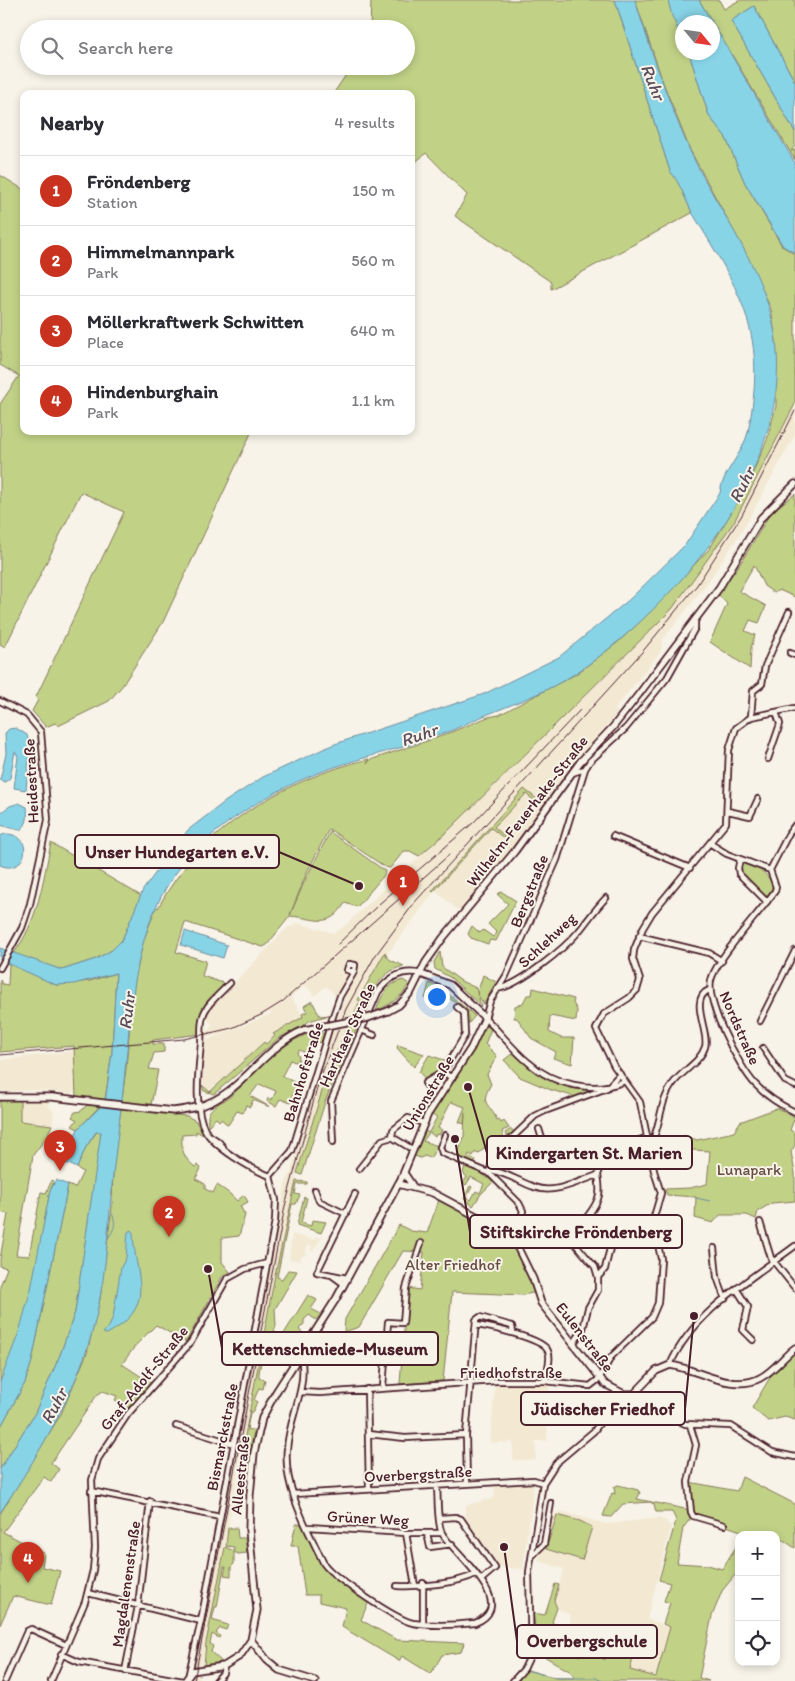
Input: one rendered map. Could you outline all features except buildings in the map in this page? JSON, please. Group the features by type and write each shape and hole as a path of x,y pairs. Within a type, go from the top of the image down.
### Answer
{"main road":[{"name":"Wilhelm-Feuerhake-Straße","path":"200,1106 221,1096 282,1042 304,1030 368,1018 388,1011 406,998 443,938 515,851 572,773 613,728 696,619 738,559 762,518 795,484"},
{"path":"421,974 450,985 485,1018"},
{"name":"Unionstraße","path":"398,1184 423,1123 471,1048 485,1018"},
{"path":"0,1097 29,1096 173,1111 200,1106"},
{"path":"404,1172 414,1188"},
{"path":"398,1184 433,1193 478,1217 507,1228"},
{"name":"Alleestraße","path":"189,1673 224,1666 240,1656 252,1640 257,1615 249,1530 257,1435 265,1411 346,1281 398,1184"},
{"name":"Eulenstraße","path":"507,1228 533,1279 542,1304 574,1343 599,1379 616,1392 630,1395"},
{"path":"630,1395 640,1390 659,1369 670,1365 718,1380 750,1382 769,1373 795,1348"},
{"path":"252,1640 267,1660 279,1670 315,1681"},
{"path":"184,1681 189,1673"}],"street":[{"path":"751,716 753,691 762,684 765,666 789,612"},
{"name":"Bergstraße","path":"485,1018 490,1001 506,976 557,860 585,769 590,761 626,728 667,678 695,628 696,619"},
{"name":"Heidestraße","path":"0,701 28,714 42,732 48,820 30,904 22,928 2,965"},
{"path":"599,1379 607,1362 652,1317 658,1303 661,1250 653,1220 661,1193 654,1171 640,1102 620,1074 596,1029 604,1014 629,998 637,990 640,980 633,955 639,936 652,913 724,828 728,811 730,742 736,728 751,716 795,708"},
{"path":"768,759 780,724 776,712"},
{"path":"572,773 585,769"},
{"path":"728,811 750,816 758,799"},
{"path":"740,859 739,874 767,902 776,887 770,870 789,833 795,826"},
{"path":"613,836 690,868"},
{"path":"711,844 720,851 770,870"},
{"name":"Schlehweg","path":"497,989 523,979 578,932 606,898"},
{"name":"Nordstraße","path":"767,902 712,976 709,990 716,1012 747,1074 770,1098 795,1112"},
{"path":"639,936 709,953 722,961"},
{"path":"760,1021 795,951"},
{"path":"789,964 795,967"},
{"name":"Harthaer Straße","path":"332,1140 331,1101 378,992 398,974 409,971 421,974"},
{"name":"Bahnhofstraße","path":"270,1176 292,1151 333,1016 340,996 354,972"},
{"path":"230,983 210,1004 203,1017 196,1075 200,1106 204,1125 209,1135 218,1140 222,1147 249,1168 270,1176"},
{"path":"650,1146 655,1137 662,1108 672,1085 700,1057 705,1047 706,1038 700,1012 704,995 709,990"},
{"path":"428,1087 425,1083 444,1072 465,1035 464,1013 457,1007"},
{"path":"485,1018 530,1064 546,1074 573,1086 611,1085 625,1081"},
{"path":"361,1030 374,1035"},
{"path":"763,1048 785,1081 795,1086"},
{"path":"444,1072 452,1078"},
{"path":"490,1172 493,1158 535,1116 607,1088 620,1074"},
{"path":"392,1137 393,1130 406,1119 423,1123"},
{"path":"540,1129 547,1155 552,1158 604,1155 647,1137"},
{"path":"442,1153 440,1147 445,1135"},
{"path":"359,1170 382,1140 392,1137 412,1149"},
{"path":"436,1156 442,1153 490,1172 511,1175 535,1188 545,1190 560,1188 598,1175"},
{"path":"514,1223 566,1234 574,1232 598,1199 598,1175 604,1155"},
{"path":"490,1172 519,1202 523,1213 507,1228"},
{"name":"Bismarckstraße","path":"189,1673 201,1621 276,1208 270,1176"},
{"path":"315,1190 319,1201 346,1214"},
{"path":"346,1281 317,1272 356,1194"},
{"path":"760,1222 766,1246 774,1262 795,1288"},
{"path":"598,1277 605,1269 616,1223"},
{"path":"566,1234 591,1260 598,1277 598,1290 588,1308 583,1329 574,1343"},
{"path":"383,1387 388,1322 403,1323 406,1288 421,1243"},
{"path":"670,1365 682,1342 725,1299 795,1246"},
{"path":"714,1248 717,1277 725,1299"},
{"name":"Graf-Adolf-Straße","path":"50,1681 88,1593 95,1548 91,1491 93,1472 100,1454 128,1414 191,1342 224,1283 238,1272 267,1263"},
{"path":"737,1290 748,1307 743,1330 753,1340"},
{"path":"466,1484 466,1435 476,1325 480,1317 512,1326 513,1333"},
{"path":"476,1325 513,1333 548,1349 549,1354 544,1382"},
{"path":"301,1356 301,1392 290,1426 286,1450 288,1477 324,1564 328,1570 402,1619 423,1624 471,1624 482,1619 489,1611 491,1600 481,1580 442,1533 437,1486"},
{"name":"Friedhofstraße","path":"301,1392 470,1383 544,1382 586,1387 599,1379"},
{"path":"367,1389 369,1489"},
{"path":"513,1681 524,1669 531,1654 529,1572 542,1483 556,1463 594,1431 602,1420 616,1392"},
{"path":"630,1395 690,1425 731,1426 772,1452 795,1457"},
{"path":"690,1425 696,1445 688,1482 691,1512 693,1516 724,1525"},
{"path":"176,1426 234,1444"},
{"path":"368,1434 405,1438 466,1435"},
{"name":"Overbergstraße","path":"294,1494 534,1480 542,1483"},
{"path":"91,1491 150,1501 220,1517"},
{"name":"Magdalenenstraße","path":"125,1671 138,1606 150,1501"},
{"path":"532,1556 544,1544 551,1503"},
{"path":"440,1518 456,1517 461,1520 496,1568 481,1580"},
{"name":"Grüner Weg","path":"308,1527 406,1533 442,1533"},
{"path":"406,1533 415,1586"},
{"name":"Grüner Weg","path":"427,1533 430,1547 452,1544"},
{"path":"397,1586 450,1582 476,1574"},
{"path":"423,1584 423,1624"},
{"path":"88,1593 201,1621"},
{"path":"5,1681 27,1631 31,1629 66,1645"},
{"path":"61,1654 80,1662 184,1681"},
{"path":"216,1681 223,1673 224,1666"}],"shaded area":[{"path":"795,404 795,435 744,528 708,582 662,641 662,650 615,709 618,713 576,760 530,827 460,911 435,891 382,961 375,984 359,1003 339,1043 297,1173 275,1275 199,1681 192,1681 285,1185 291,1172 329,1039 345,999 335,996 326,986 315,996 305,985 291,997 304,1017 274,1035 209,1092 199,1078 199,1066 205,1041 271,1014 270,1012 226,1032 203,1039 203,1034 210,1029 212,1023 204,1018 208,1010 287,928 298,923 334,933 344,926 449,830 672,609 734,522"},
{"path":"74,1051 76,1089 70,1094 36,1090 0,1092 0,1060"},
{"path":"20,1100 49,1101 49,1106 53,1110 54,1116 52,1125 20,1121"},
{"path":"292,1234 314,1240 316,1236 319,1238 323,1235 313,1251 310,1250 312,1246 308,1244 305,1256 301,1256 300,1261 289,1259"},
{"path":"495,1384 549,1385 547,1441 536,1441 536,1460 513,1460 513,1442 490,1443"},
{"path":"534,1484 523,1569 497,1567 465,1526 466,1505 494,1498 495,1485"},
{"path":"560,1511 606,1524 659,1518 666,1521 671,1527 647,1619 670,1627 655,1677 607,1663 570,1623 570,1615 557,1608 554,1601 564,1569 538,1561 552,1516"}],"green space":[{"path":"371,0 615,0 670,171 677,179 692,213 551,289 551,282 455,216 467,195 426,153 415,163 415,90 336,90 346,75 415,75 415,20 370,20"},
{"path":"635,0 668,0 675,20 675,60 691,60 709,116 725,136 745,183 782,246 795,254 795,404 734,522 672,609 449,830 419,856 410,851 404,851 390,868 385,867 329,829 307,872 290,915 306,878 330,832 385,871 384,875 357,907 345,903 333,917 327,920 290,916 267,945 263,947 185,922 176,952 206,961 202,976 226,984 207,1006 200,1034 153,1040 153,1044 164,1044 164,1052 154,1053 149,1069 158,1070 151,1105 141,1104 140,1111 187,1116 196,1121 203,1135 196,1131 196,1134 182,1135 182,1140 184,1153 188,1160 195,1167 197,1165 201,1168 196,1179 205,1184 205,1189 213,1193 217,1185 237,1201 244,1195 248,1202 240,1206 245,1215 239,1236 222,1238 222,1262 230,1272 222,1277 186,1342 156,1325 136,1345 122,1364 151,1383 128,1408 115,1400 117,1396 103,1391 97,1395 51,1463 59,1469 51,1482 44,1477 3,1532 44,1553 42,1567 60,1571 51,1605 13,1596 0,1625 0,1514 61,1414 87,1353 100,1299 112,1207 113,1169 126,1068 133,989 143,942 156,907 158,908 175,880 196,854 247,811 276,794 337,768 369,759 367,764 370,760 439,737 488,717 499,715 576,674 617,643 647,615 710,548 747,486 767,440 776,406 776,341 771,309 744,250 690,150 664,85"},
{"path":"699,0 719,0 724,9 740,0 795,0 795,82 754,6 731,21 795,132 795,146 791,151 795,150 795,160 720,35 720,15 708,15"},
{"path":"0,175 20,188 20,435 250,435 163,622 122,686 109,701 58,726 55,723 46,727 32,711 38,700 36,697 124,512 81,492 5,647 0,644 0,404 19,376 0,365"},
{"path":"795,494 795,597 779,590 774,593 764,586 754,565 739,591 766,606 759,623 750,620 745,631 755,635 751,648 750,669 710,642 727,604 718,594 740,564 771,512"},
{"path":"524,789 537,799 535,801 526,794 494,827 506,837 505,839 491,828 433,892 432,891"},
{"path":"51,843 141,896 122,940 112,950 96,959 62,970 13,954 34,915"},
{"path":"742,863 757,868 767,876 773,886 766,898 741,875 740,866"},
{"path":"502,892 516,901 496,941 490,940 488,944 471,938 468,934 472,926 480,933 483,930 493,937 497,933 488,924 508,904 497,894"},
{"path":"385,952 390,959 404,966 390,972 380,980 366,1005 358,1000"},
{"path":"440,952 442,967 461,981 476,988 481,1006 451,978 435,969 434,962"},
{"path":"9,963 56,985 90,981 116,973 112,1052 105,1100 85,1099 76,1096 74,1046 0,1052 0,980 2,984 8,985"},
{"path":"483,975 496,982 484,1004 477,994"},
{"path":"403,980 409,984 403,993 390,1004 376,1011 389,987"},
{"path":"429,983 441,988 475,1016 466,1024 465,1012 438,988 433,990 425,999"},
{"path":"533,988 574,999 573,1003 577,1010 576,1021 550,1016 549,1032 561,1038 574,1038 572,1064 553,1058 556,1052 531,1038 517,1018 514,1018 515,1006 523,1003 527,995 532,995"},
{"path":"312,1001 320,1016 329,1015 309,1021 279,1038 214,1094 204,1091 202,1085 210,1092 264,1042 266,1044 275,1036 273,1034 303,1017 302,1014 307,1012 304,1006"},
{"path":"359,1003 366,1007 326,1099 302,1175 297,1173 329,1068"},
{"path":"483,1023 491,1029 485,1044 497,1056 487,1074 491,1084 487,1091 486,1103 497,1120 499,1119 501,1123 504,1121 509,1128 502,1131 504,1141 508,1138 505,1133 511,1129 516,1133 494,1156 485,1148 478,1154 475,1152 473,1156 469,1154 468,1157 476,1160 473,1165 456,1159 464,1137 465,1113 464,1124 459,1122 465,1107 451,1102 438,1128 442,1130 435,1137 429,1132 437,1117 428,1114"},
{"path":"311,1033 324,1033 321,1043 313,1041 306,1053 299,1050 297,1053 299,1057 298,1063 290,1060 282,1076 296,1083 291,1103 280,1099 276,1106 267,1101 268,1098 272,1100 276,1091 259,1084 250,1096 270,1107 253,1100 250,1107 246,1105 243,1113 237,1111 228,1125 221,1119 219,1121 216,1118 208,1126 208,1114 217,1104 232,1095 278,1051"},
{"path":"398,1045 424,1054 414,1067 397,1048"},
{"path":"513,1053 533,1069 555,1082 571,1088 595,1091 576,1097 551,1090 520,1077 504,1060"},
{"path":"429,1055 447,1061 441,1071 426,1080 419,1072"},
{"path":"20,1100 20,1121 52,1125 46,1138 33,1155 16,1255 29,1256 41,1192 46,1193 52,1180 54,1182 50,1191 26,1313 19,1336 0,1382 0,1286 7,1268 0,1266 0,1259 8,1214 0,1212 0,1101"},
{"path":"87,1105 100,1106 78,1129 72,1126 77,1120 72,1117 75,1112 81,1111"},
{"name":"Lunapark","path":"777,1108 795,1117 790,1130 795,1133 795,1145 791,1152 795,1173 795,1201 772,1203 758,1211 756,1219 747,1215 720,1215 713,1223 695,1218 696,1197 667,1195 665,1189 690,1188 707,1184 710,1151 675,1149 676,1137 686,1136 697,1140 734,1132 740,1122"},
{"path":"420,1129 429,1133 423,1141 438,1146 430,1158 425,1156 420,1158 410,1154"},
{"path":"98,1130 101,1132 100,1143 75,1312 60,1355 35,1413 0,1469 0,1428 25,1383 32,1361 68,1185 75,1188 83,1172 77,1168 86,1147"},
{"path":"465,1166 481,1173 493,1182 481,1194 473,1206 464,1199 470,1186 472,1187 466,1198 471,1200 476,1191 480,1193 484,1184 471,1177 466,1185 463,1183 467,1177 463,1173"},
{"path":"296,1181 307,1182 307,1184 297,1184 295,1194 300,1195 296,1204 292,1204 277,1277 282,1279 288,1270 297,1271 275,1309 276,1326 274,1332 282,1337 308,1295 317,1300 311,1309 321,1314 316,1320 309,1315 304,1320 304,1324 299,1329 302,1333 293,1342 281,1339 279,1342 266,1334 259,1373 259,1378 265,1380 263,1389 259,1388 254,1400 257,1402 250,1413 247,1429 254,1431 249,1458 241,1457 275,1275"},
{"path":"304,1197 307,1198 301,1223 311,1226 312,1220 326,1222 321,1233 297,1225"},
{"name":"Alter Friedhof","path":"440,1197 483,1219 480,1227 490,1238 515,1244 537,1292 523,1295 452,1292 443,1381 400,1384 407,1288 420,1290 424,1252 403,1251 359,1327 344,1332 345,1319 399,1225 411,1231 427,1233"},
{"path":"795,1351 795,1420 785,1417 768,1421 752,1408 772,1374"},
{"path":"742,1477 795,1504 795,1548 780,1538 780,1531 741,1531 694,1515 689,1482 737,1491"},
{"path":"618,1485 638,1490 640,1493 637,1499 690,1510 691,1518 683,1528 677,1563 708,1565 722,1569 735,1548 735,1575 722,1591 712,1616 699,1678 709,1681 513,1681 524,1669 555,1678 575,1678 571,1672 534,1652 536,1633 533,1613 545,1615 555,1584 559,1585 554,1601 557,1608 552,1622 572,1638 568,1651 580,1656 587,1642 604,1660 608,1648 634,1655 630,1670 656,1677 670,1627 663,1624 670,1603 664,1601 670,1583 659,1580 676,1520 672,1512 656,1512 654,1504 650,1502 623,1504 611,1517 603,1516 612,1493 615,1494 614,1487"},
{"path":"557,1515 580,1521 592,1527 582,1560 546,1549"},
{"path":"296,1524 304,1524 326,1570 369,1600 361,1620 397,1640 464,1643 461,1652 442,1655 431,1674 402,1656 399,1661 342,1627 346,1608 319,1602 319,1595 305,1595 298,1546 291,1546"},
{"path":"228,1528 237,1528 238,1538 245,1538 247,1553 238,1554 234,1552 231,1576 224,1575 226,1567 224,1567 217,1607 215,1607 212,1620 228,1625 226,1630 220,1628 216,1633 220,1636 219,1638 212,1634 210,1644 213,1646 211,1652 222,1662 204,1665 206,1643 225,1547 234,1551 234,1547 226,1546"}],"water":[{"name":"Ruhr","path":"615,0 635,0 647,39 691,153 740,241 762,287 770,310 775,334 777,380 770,424 763,446 734,508 703,553 643,620 576,673 542,692 443,734 318,773 276,792 214,833 180,867 156,907 148,928 137,971 130,1016 105,1265 100,1298 85,1356 74,1384 47,1437 0,1513 0,1469 35,1413 60,1355 75,1312 101,1132 96,1132 86,1147 77,1168 62,1161 78,1129 105,1102 112,1052 116,973 74,984 56,985 0,960 0,948 62,970 96,959 112,950 122,940 143,890 188,830 226,801 263,777 332,745 484,694 559,657 630,599 685,545 720,493 725,478 742,448 748,432 755,368 752,341 746,316 725,268 670,171"},
{"path":"668,0 699,0 708,15 675,15 675,23"},
{"path":"754,6 795,82 795,132 731,21"},
{"path":"720,36 795,163 795,253 783,246 745,183 725,136 709,116 691,60 720,60"},
{"path":"16,728 27,735 30,747 26,790 14,788 18,756 15,752 10,778 5,782 0,780 6,754 5,733 9,729"},
{"path":"19,803 27,807 25,826 20,830 0,825 0,813 10,806"},
{"path":"5,834 15,836 21,840 24,847 24,854 21,860 16,865 9,867 0,865 0,836"},
{"path":"185,931 227,945 223,958 181,945"},
{"path":"56,1180 68,1185 32,1361 25,1383 0,1428 0,1382 19,1332 31,1289 50,1191"},
{"path":"131,1230 139,1277 140,1290 138,1302 133,1313 123,1323 107,1334 103,1333 109,1327 113,1317 121,1267 126,1258 128,1232"}],"waterway":[{"path":"696,1198 710,1201"},
{"path":"108,1238 114,1225 111,1212"},
{"path":"529,1671 559,1678 596,1678 602,1681"}],"railway":[{"path":"194,1681 285,1206 319,1081 346,1009 375,956 415,902 643,651 697,585 742,515 795,411"},
{"path":"338,944 379,904 473,823 580,710"},
{"path":"0,1055 184,1039 232,1028 261,1015 282,1002 449,855"}],"place":[{"name":"Unser Hundegarten e.V.","path":"359,886"},
{"name":"Fröndenberg","path":"403,906"},
{"name":"Kindergarten St. Marien","path":"468,1087"},
{"name":"Stiftskirche Fröndenberg","path":"455,1139"},
{"name":"Möllerkraftwerk Schwitten","path":"60,1171"},
{"name":"Himmelmannpark","path":"169,1237"},
{"name":"Kettenschmiede-Museum","path":"208,1269"},
{"name":"Jüdischer Friedhof","path":"694,1316"},
{"name":"Overbergschule","path":"504,1547"},
{"name":"Hindenburghain","path":"28,1583"}]}
